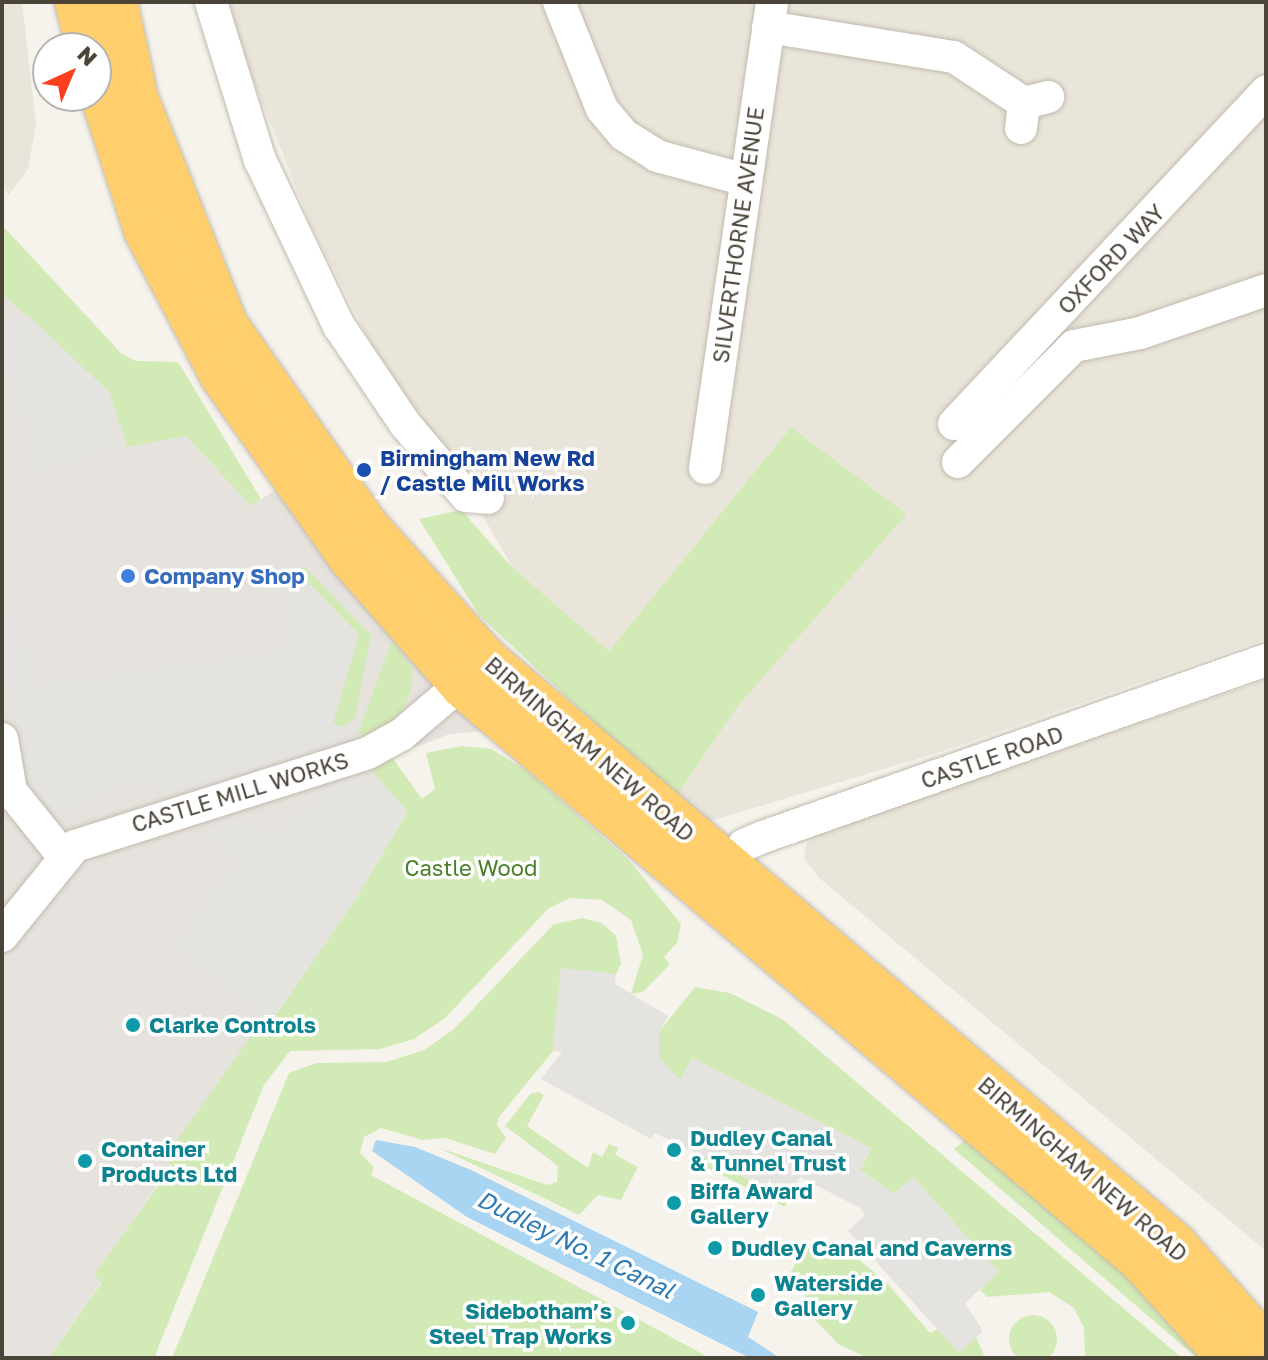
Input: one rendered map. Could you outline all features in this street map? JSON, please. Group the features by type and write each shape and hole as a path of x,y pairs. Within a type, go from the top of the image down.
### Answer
{"highway":[{"path":"77,2 85,32"},
{"name":"BIRMINGHAM NEW ROAD","path":"115,2 136,99 226,326 367,527 475,673 727,867 1175,1245 1266,1348"},
{"name":"BIRMINGHAM NEW ROAD","path":"108,112 146,230 222,375 352,559 475,673 1141,1260 1230,1358"}],"street":[{"path":"211,2 260,160 339,326 405,424 466,496 488,498"},
{"path":"559,2 602,109 624,135 657,156 746,180"},
{"path":"770,14 954,57 1031,109"},
{"name":"SILVERTHORNE AVENUE","path":"705,468 770,14"},
{"name":"OXFORD WAY","path":"954,424 1266,92"},
{"path":"958,462 1074,346 1140,333 1266,290"},
{"name":"CASTLE ROAD","path":"727,867 744,845 763,837 1266,660"},
{"name":"CASTLE MILL WORKS","path":"2,936 64,857 94,836 368,753 401,735 475,673"},
{"path":"2,739 11,791 64,857"}],"shaded area":[{"path":"2,2 22,2 32,112 35,112 36,124 28,169 9,195 2,187"},
{"path":"230,2 1266,2 1266,639 937,753 707,822 675,798 738,706 907,514 791,427 609,651 512,567 444,448 380,362 309,220 239,44"},
{"path":"2,294 186,436 251,506 305,471 486,731 450,734 392,756 407,811 355,900 95,1275 102,1281 49,1358 2,1358"},
{"path":"28,315 109,392 127,447 34,474 2,355 2,323"},
{"name":"Company Shop","path":"298,572 359,635 333,723 342,727 344,745 162,795 140,786 107,791 95,802 54,812 25,787 2,648 2,618 24,614 35,683 281,648 273,588"},
{"path":"1266,680 1266,1251 818,877 804,858 806,845 821,830"},
{"path":"370,769 407,811 355,900 271,1022 169,950 232,860 197,834 240,814 269,835 327,788"},
{"path":"561,968 616,974 615,984 668,1016 659,1032 659,1057 680,1080 692,1058 871,1148 860,1170 894,1194 913,1177 999,1272 965,1303 983,1331 959,1353 848,1231 865,1215 860,1208 800,1177 788,1199 655,1133 651,1139 541,1079 562,1052 553,1051"}],"green space":[{"path":"2,225 121,353 136,361 178,362 261,499 251,506 186,436 127,447 109,392 2,294"},
{"path":"791,427 907,514 738,706 675,798 479,615 419,519 461,510 512,567 609,651"},
{"path":"304,566 371,635 355,719 342,727 333,723 358,635 298,572"},
{"path":"392,640 413,668 411,689 400,718 364,740 359,731"},
{"name":"Castle Wood","path":"462,746 491,749 527,771 628,859 681,924 677,943 664,957 670,964 643,992 631,994 643,955 631,920 602,900 570,898 549,908 445,1018 414,1039 380,1049 290,1051 264,1085 154,1358 49,1358 102,1282 94,1275 172,1166 165,1157 264,1018 271,1022 355,900 407,812 370,769 391,756 422,799 435,789 426,753"},
{"path":"582,918 602,923 616,936 621,964 616,974 561,969 553,1051 499,1117 497,1125 506,1138 495,1154 445,1138 423,1140 381,1128 364,1137 360,1153 374,1167 371,1175 710,1358 172,1358 289,1073 316,1063 387,1062 424,1050 454,1029 554,924"},
{"path":"695,987 730,993 782,1019 1182,1358 1085,1358 1084,1328 1074,1308 1049,1292 987,1297 980,1290 998,1272 913,1177 894,1194 860,1170 871,1148 692,1058 681,1080 673,1075 659,1057 659,1032"},
{"path":"539,1092 544,1095 527,1126 588,1168 593,1152 602,1157 609,1144 618,1148 615,1155 638,1167 621,1200 598,1195 579,1215 437,1147 547,1185 557,1182 558,1166 505,1126 530,1094"},
{"path":"970,1136 1138,1276 1212,1358 1197,1358 954,1149"},
{"path":"700,1155 788,1199 785,1207 696,1162"},
{"path":"806,1242 827,1255 840,1244 888,1284 930,1333 937,1329 959,1352 976,1337 985,1358 868,1358 838,1344 809,1313 802,1286 791,1272"},
{"path":"1033,1315 1050,1322 1057,1339 1050,1356 1033,1363 1016,1356 1009,1339 1016,1322"}],"water":[{"name":"Dudley No. 1 Canal","path":"376,1140 415,1147 471,1170 758,1312 748,1337 780,1358 750,1358 467,1217 372,1151"}],"place":[{"name":"Birmingham New Rd / Castle Mill Works","path":"364,470"},
{"name":"Company Shop","path":"128,576"},
{"name":"Clarke Controls","path":"133,1025"},
{"name":"Dudley Canal & Tunnel Trust","path":"674,1150"},
{"name":"Container Products Ltd","path":"85,1161"},
{"name":"Biffa Award Gallery","path":"674,1203"},
{"name":"Dudley Canal and Caverns","path":"715,1248"},
{"name":"Waterside Gallery","path":"758,1295"},
{"name":"Sidebotham’s Steel Trap Works","path":"628,1323"}]}
